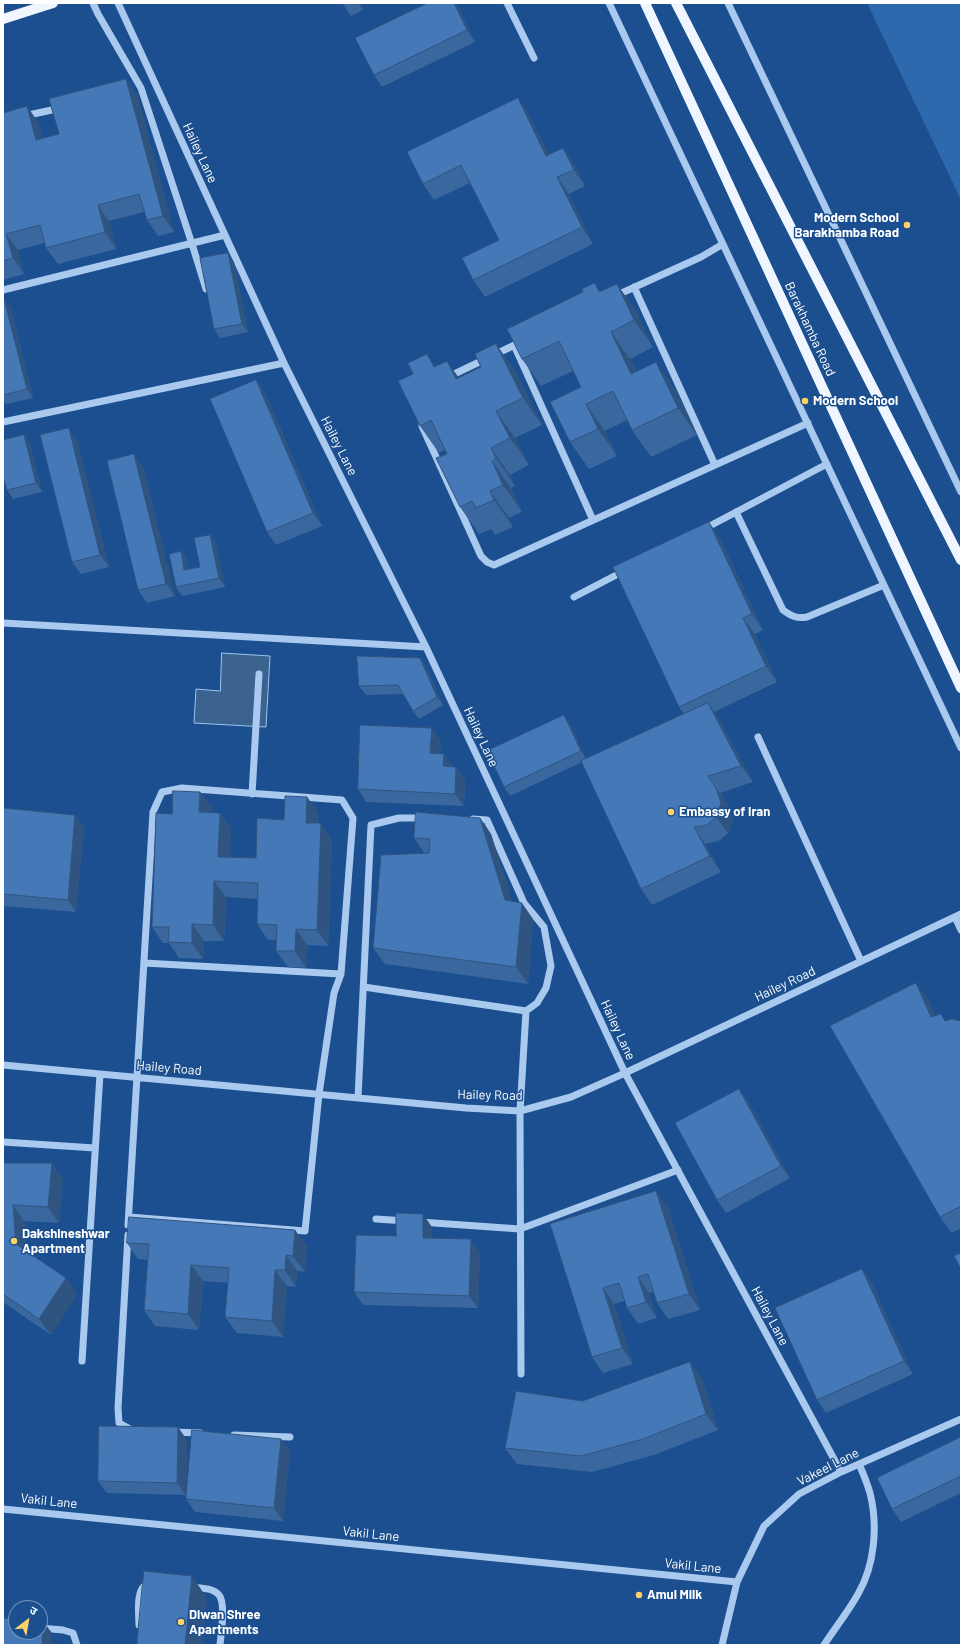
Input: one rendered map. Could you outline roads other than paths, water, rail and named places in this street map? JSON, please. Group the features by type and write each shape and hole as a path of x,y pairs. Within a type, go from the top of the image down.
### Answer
{"main road":[{"path":"3,19 53,3"},
{"name":"Barakhamba Road","path":"645,3 961,688"},
{"path":"676,3 961,560"}],"street":[{"path":"93,3 141,88 206,289"},
{"name":"Hailey Lane","path":"118,3 284,363 426,647 625,1073 841,1472"},
{"path":"507,3 534,58"},
{"path":"610,3 961,748"},
{"path":"728,3 961,492"},
{"path":"133,90 141,88"},
{"path":"18,118 72,105"},
{"path":"3,290 225,235"},
{"path":"606,301 701,257 723,244"},
{"path":"634,287 715,465"},
{"path":"439,381 528,338"},
{"path":"514,345 593,520"},
{"path":"3,422 284,363"},
{"path":"420,422 481,556 487,562 494,565 808,423"},
{"path":"694,534 827,464"},
{"path":"736,512 783,610 792,616 800,618 807,617 884,584"},
{"path":"574,597 631,568"},
{"path":"3,622 426,647"},
{"path":"252,794 258,674"},
{"path":"758,737 861,961"},
{"path":"129,1217 305,1231 319,1094 334,993 341,974 353,818 342,800 182,788 162,792 153,812 137,1077 118,1408 119,1423 130,1430 138,1430"},
{"path":"358,1098 371,825 399,818 436,818"},
{"path":"364,988 526,1011 537,1003 546,988 551,966 544,927 524,903 487,820 465,819"},
{"path":"958,915 961,930"},
{"name":"Hailey Road","path":"3,1065 466,1108 520,1110 571,1097 625,1073 958,915"},
{"path":"144,963 341,974"},
{"path":"521,1374 520,1110 526,1011"},
{"path":"82,1360 100,1074"},
{"path":"3,1142 95,1148"},
{"path":"376,1219 520,1229 678,1170"},
{"name":"Vakeel Lane","path":"722,1645 737,1582 764,1526 799,1494 841,1472 961,1419"},
{"path":"162,1431 210,1434"},
{"path":"226,1434 290,1437"},
{"path":"824,1645 858,1594 867,1574 872,1552 874,1526 870,1493 859,1464"},
{"name":"Vakil Lane","path":"3,1509 737,1582"},
{"path":"139,1630 140,1591 145,1584 152,1582 159,1583"},
{"path":"181,1586 210,1590 220,1595 223,1604 220,1645"},
{"path":"48,1629 63,1630 73,1633 77,1645"}],"place":[{"name":"Modern School Barakhamba Road","path":"907,225"},
{"name":"Modern School","path":"805,401"},
{"name":"Embassy of Iran","path":"671,812"},
{"name":"Dakshineshwar Apartment","path":"14,1241"},
{"name":"Amul Milk","path":"639,1595"},
{"name":"Diwan Shree Apartments","path":"181,1622"}]}
